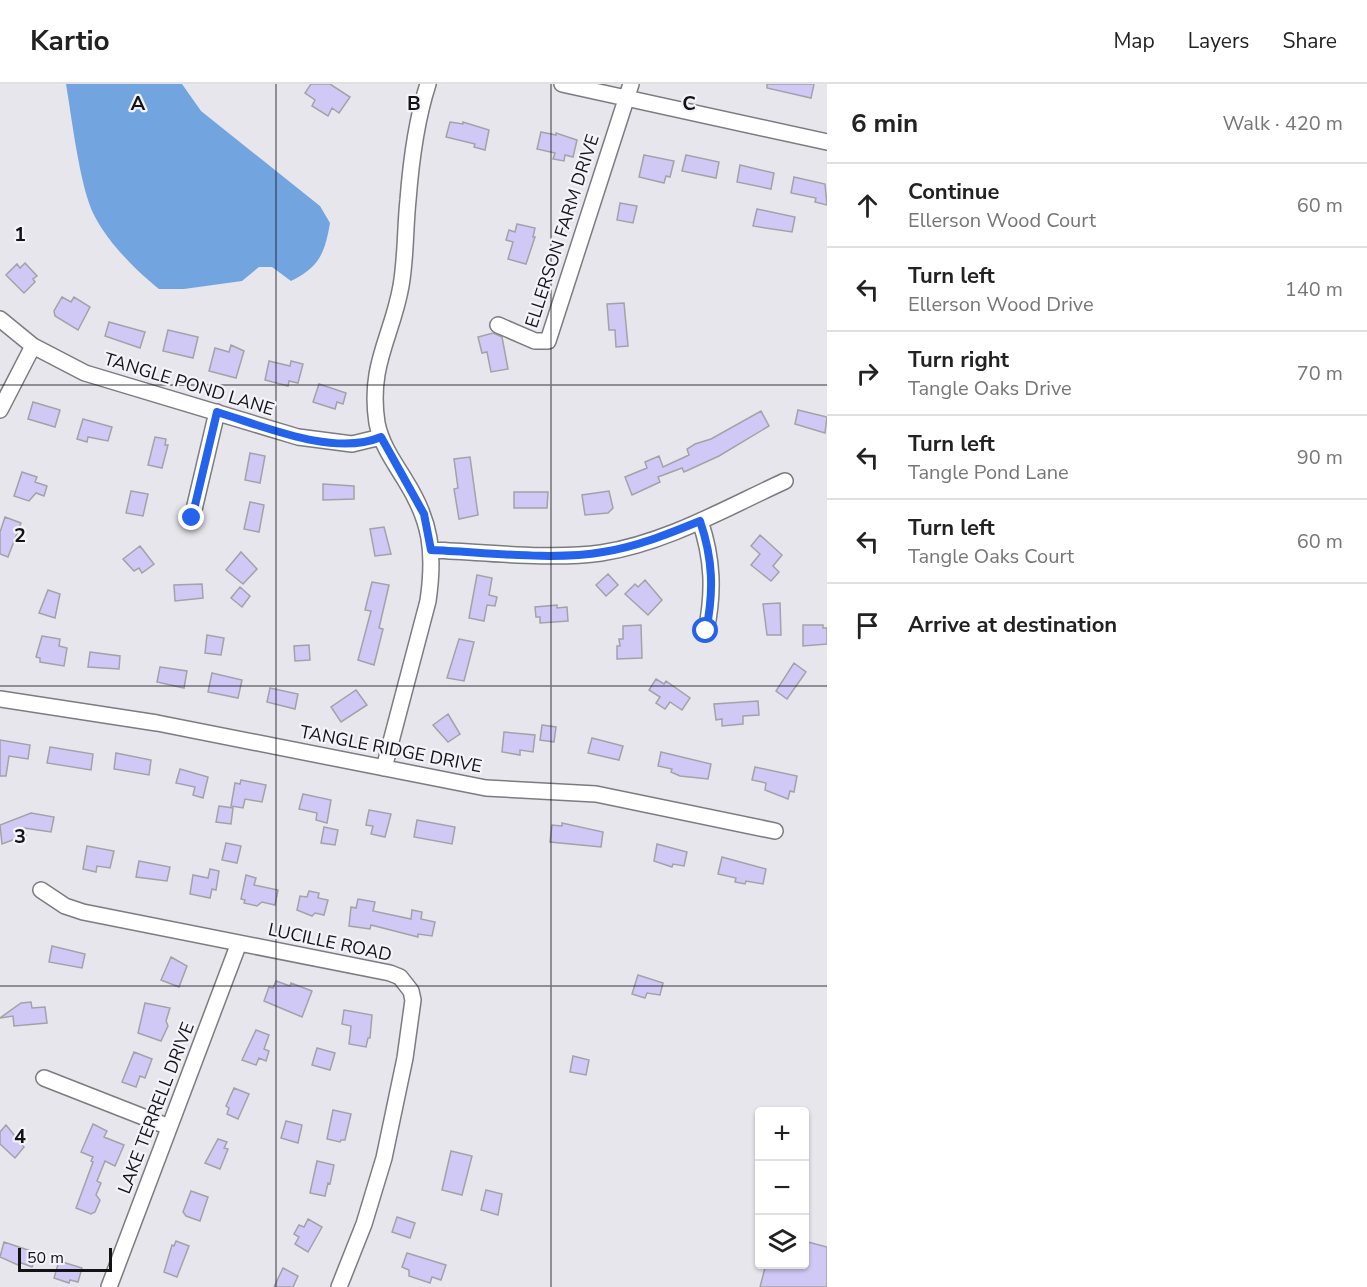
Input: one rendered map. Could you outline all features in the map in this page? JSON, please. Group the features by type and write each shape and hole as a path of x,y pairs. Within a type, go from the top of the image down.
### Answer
{"street":[{"path":"384,768 429,601 431,550 424,514 381,437 375,396 376,373 382,346 401,289 413,153 428,84"},
{"path":"562,84 629,91 827,142"},
{"name":"ELLERSON FARM DRIVE","path":"498,325 535,341 548,341 569,269 629,91"},
{"name":"TANGLE POND LANE","path":"0,319 33,346 85,373 298,437 325,442 363,443 381,437"},
{"path":"0,410 33,346"},
{"path":"192,518 217,412"},
{"path":"431,550 575,555 601,553 626,548 700,521 784,481"},
{"path":"700,521 712,566 711,608 706,631"},
{"name":"TANGLE RIDGE DRIVE","path":"0,699 169,725 486,788 596,794 775,831"},
{"name":"LUCILLE ROAD","path":"40,890 65,906 83,912 390,973 400,977 411,991 412,1000 397,1103 364,1224 339,1287"},
{"name":"LAKE TERRELL DRIVE","path":"109,1287 238,943"},
{"path":"44,1078 169,1126"}],"water":[{"path":"66,84 182,84 201,111 320,206 330,223 320,258 309,270 291,281 272,267 259,267 242,281 184,289 159,289 118,250 94,215 82,176"}],"building":[{"path":"311,84 330,84 350,97 339,113 332,108 328,116 312,106 315,100 305,93"},
{"path":"767,84 814,84 811,98 767,88"},
{"path":"450,122 463,124 463,122 489,130 485,150 474,147 475,144 446,137"},
{"path":"541,132 556,135 556,133 577,140 573,157 565,155 564,161 553,159 555,153 537,149"},
{"path":"644,155 674,161 670,177 666,176 664,183 639,177"},
{"path":"686,155 719,162 716,178 682,171"},
{"path":"740,165 774,173 771,189 737,182"},
{"path":"794,177 825,184 827,205 815,202 816,198 791,193"},
{"path":"620,203 637,206 633,223 617,220"},
{"path":"757,209 795,217 792,232 753,226"},
{"path":"517,224 535,228 533,237 535,237 526,264 508,259 513,242 506,240 509,230 515,232"},
{"path":"25,263 37,276 33,279 35,282 24,293 6,275 17,264 20,268"},
{"path":"62,297 71,302 74,297 90,307 78,330 55,316 54,311"},
{"path":"624,303 628,346 616,347 615,330 609,330 607,304"},
{"path":"109,322 145,332 140,348 105,336"},
{"path":"168,330 198,337 193,358 163,351"},
{"path":"493,333 502,337 508,369 491,372 487,352 482,353 478,337"},
{"path":"231,345 244,351 236,378 209,371 215,348 229,352"},
{"path":"269,361 290,366 291,361 303,364 298,383 289,381 288,386 265,380"},
{"path":"319,384 346,393 343,404 337,402 335,409 313,402"},
{"path":"33,402 60,410 55,427 28,419"},
{"path":"798,410 827,417 825,433 795,424"},
{"path":"761,411 769,426 719,456 684,472 682,468 658,477 660,482 632,495 625,477 647,468 645,462 659,456 663,467 689,455 687,449 695,444 711,439"},
{"path":"83,419 112,427 108,441 88,437 87,442 77,439"},
{"path":"155,437 166,439 165,445 168,445 162,468 148,465"},
{"path":"250,453 265,456 260,483 245,480"},
{"path":"470,457 478,515 459,519 454,489 458,488 454,459"},
{"path":"22,472 37,477 35,482 47,486 44,496 36,493 29,501 14,496"},
{"path":"323,484 354,486 354,499 323,500"},
{"path":"131,491 148,494 143,516 126,513"},
{"path":"609,491 613,508 608,513 585,515 582,495"},
{"path":"514,492 548,492 547,508 514,508"},
{"path":"250,502 264,505 259,532 244,529"},
{"path":"5,517 21,523 8,557 0,554 0,532"},
{"path":"384,527 391,554 375,556 370,529"},
{"path":"760,535 782,555 773,566 779,572 771,581 751,565 760,554 751,546"},
{"path":"140,546 154,564 142,573 139,568 134,571 123,559"},
{"path":"241,552 257,569 243,584 226,570"},
{"path":"608,574 618,585 606,596 596,585"},
{"path":"477,575 492,578 489,595 497,597 495,606 487,605 484,621 469,618"},
{"path":"645,580 662,600 648,615 625,594 635,584 638,587"},
{"path":"372,582 389,585 379,628 383,629 374,665 358,660 371,611 365,610"},
{"path":"202,584 203,598 175,601 174,585"},
{"path":"240,587 250,596 242,607 231,598"},
{"path":"48,590 60,594 55,618 39,613"},
{"path":"780,603 781,635 767,635 763,604"},
{"path":"557,605 557,608 567,607 568,621 540,623 540,617 536,617 535,607"},
{"path":"641,625 642,658 617,659 619,639 623,639 623,626"},
{"path":"803,625 823,625 823,628 827,628 827,644 803,646"},
{"path":"207,635 224,638 221,655 205,653"},
{"path":"42,636 60,639 59,646 67,648 64,666 40,662 40,658 36,657"},
{"path":"459,639 474,642 464,681 447,678"},
{"path":"309,645 310,660 295,661 294,646"},
{"path":"90,652 120,656 119,669 88,667"},
{"path":"794,663 806,672 787,699 776,691"},
{"path":"160,667 187,671 184,688 157,682"},
{"path":"212,673 242,680 238,698 208,692"},
{"path":"656,679 664,684 666,681 690,698 682,710 670,702 665,709 656,703 660,697 649,690"},
{"path":"270,688 298,694 295,709 267,702"},
{"path":"356,690 367,705 341,722 331,707"},
{"path":"758,701 759,715 743,716 743,724 722,726 722,719 716,720 714,704"},
{"path":"448,714 460,734 448,742 433,725"},
{"path":"542,725 556,727 554,742 540,740"},
{"path":"504,732 535,735 533,752 520,750 520,755 502,752"},
{"path":"592,738 623,746 619,760 588,753"},
{"path":"0,740 30,745 28,759 9,756 6,776 0,776"},
{"path":"50,747 93,754 91,770 47,763"},
{"path":"661,752 711,764 708,779 680,776 671,772 672,769 658,766"},
{"path":"116,753 151,760 149,775 114,769"},
{"path":"755,767 797,776 794,792 790,791 788,799 765,790 766,783 752,780"},
{"path":"180,769 208,777 203,798 193,795 195,787 176,783"},
{"path":"241,780 266,785 262,802 245,799 243,808 231,806 235,783 240,784"},
{"path":"303,794 331,800 327,823 316,820 317,813 299,809"},
{"path":"219,806 233,808 231,824 216,822"},
{"path":"369,810 391,814 385,837 371,834 373,826 366,825"},
{"path":"31,813 54,817 51,832 24,828 26,835 2,844 0,825"},
{"path":"417,820 455,827 452,844 414,837"},
{"path":"562,823 603,832 601,847 550,842 552,825 562,826"},
{"path":"324,827 338,830 335,845 321,843"},
{"path":"226,843 241,846 237,863 222,860"},
{"path":"657,844 687,852 684,866 673,864 672,867 654,861"},
{"path":"87,846 114,851 110,868 97,866 96,872 83,869"},
{"path":"722,857 766,869 763,884 735,882 736,878 718,874"},
{"path":"139,861 170,867 167,881 136,877"},
{"path":"210,869 219,871 216,890 212,889 210,898 190,894 193,875 208,878"},
{"path":"246,875 256,878 254,885 278,890 275,905 262,902 257,906 244,903 245,900 241,899"},
{"path":"309,891 319,893 318,898 328,900 324,915 315,913 312,916 297,910 300,896 307,897"},
{"path":"358,899 375,902 373,911 411,919 412,910 422,912 421,919 435,922 432,936 418,934 418,937 371,925 370,929 349,926 351,907 356,908"},
{"path":"52,946 85,954 82,968 49,962"},
{"path":"171,957 187,966 179,987 161,980"},
{"path":"638,975 663,983 660,995 647,993 645,998 632,994"},
{"path":"276,981 290,986 291,983 312,991 302,1017 264,1001 269,987 273,988"},
{"path":"31,1002 32,1008 45,1007 47,1023 14,1026 13,1016 0,1018 21,1003"},
{"path":"145,1003 170,1008 166,1021 168,1026 161,1041 138,1033"},
{"path":"344,1010 372,1015 370,1038 368,1038 366,1047 349,1044 351,1026 342,1024"},
{"path":"256,1030 269,1035 264,1049 269,1051 266,1061 259,1058 256,1065 242,1060"},
{"path":"317,1048 335,1053 330,1070 312,1065"},
{"path":"134,1052 152,1059 145,1078 140,1076 136,1087 122,1082"},
{"path":"573,1056 589,1060 586,1075 570,1072"},
{"path":"234,1088 249,1094 238,1119 227,1114 229,1108 226,1106"},
{"path":"333,1110 351,1114 345,1140 340,1142 327,1139"},
{"path":"286,1121 302,1125 298,1143 281,1138"},
{"path":"93,1124 107,1131 104,1137 124,1145 115,1166 105,1161 97,1181 101,1183 96,1195 100,1200 95,1212 91,1214 76,1208 93,1162 91,1161 93,1157 81,1152"},
{"path":"6,1125 24,1147 15,1158 0,1144 0,1132"},
{"path":"218,1139 227,1142 224,1148 228,1149 220,1169 205,1163"},
{"path":"451,1151 472,1156 462,1195 442,1190"},
{"path":"317,1161 334,1165 325,1196 310,1193"},
{"path":"486,1190 502,1194 498,1215 481,1210"},
{"path":"191,1191 208,1197 200,1221 186,1216 183,1212"},
{"path":"397,1217 415,1223 410,1238 392,1232"},
{"path":"308,1219 322,1227 308,1252 295,1244 299,1237 294,1234 299,1225 304,1227"},
{"path":"176,1241 189,1246 177,1277 164,1272 172,1245 174,1246"},
{"path":"4,1242 37,1253 32,1267 19,1262 18,1265 0,1257"},
{"path":"809,1242 827,1247 827,1287 760,1287 765,1269 809,1269"},
{"path":"407,1253 446,1265 441,1280 432,1277 430,1283 409,1276 409,1270 402,1267"},
{"path":"59,1261 82,1268 78,1282 70,1280 69,1283 54,1278"},
{"path":"283,1268 298,1276 293,1287 274,1287"}],"route":[{"path":"192,518 217,412 298,437 325,442 352,444 381,437 385,448 424,514 431,550 575,555 601,553 626,548 700,521 712,566 711,608 706,631"}]}
